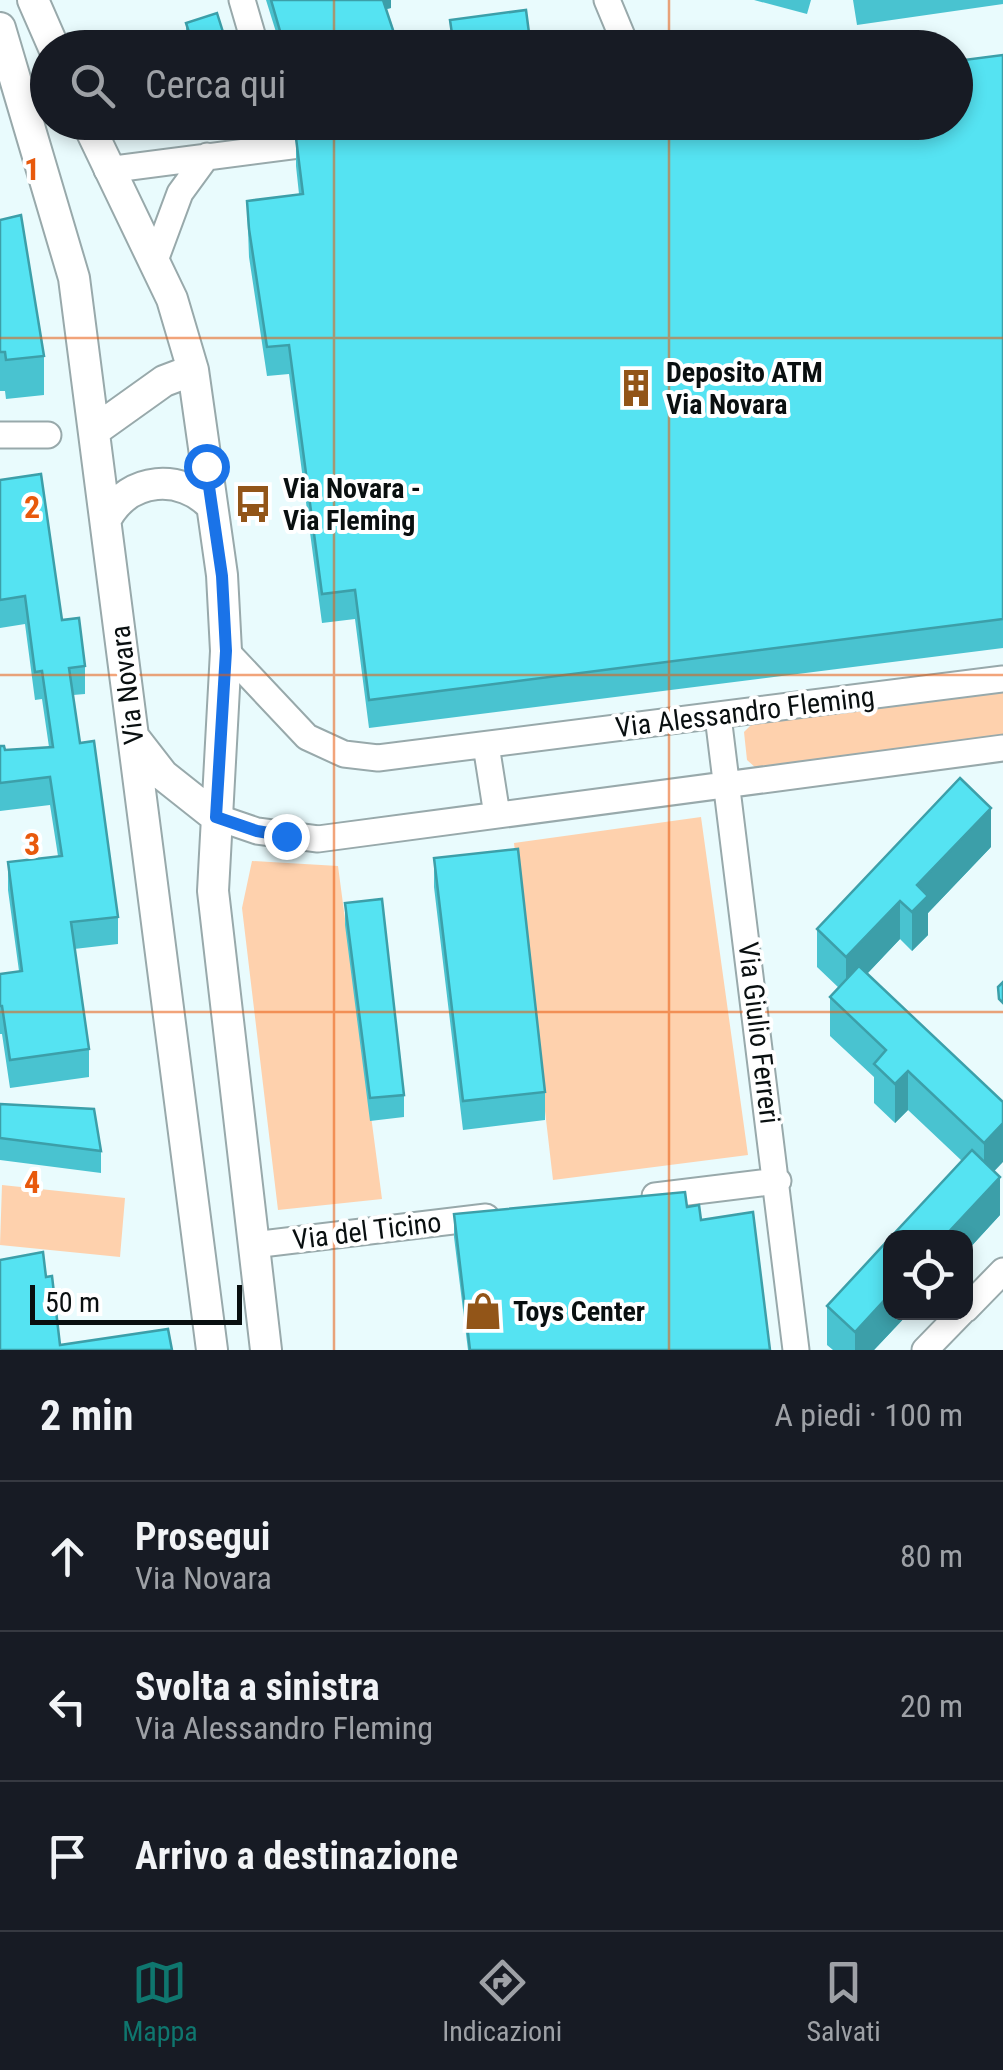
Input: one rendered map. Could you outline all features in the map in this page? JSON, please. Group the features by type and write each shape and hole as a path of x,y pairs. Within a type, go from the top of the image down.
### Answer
{"street":[{"path":"34,0 46,30"},
{"path":"242,0 251,30"},
{"path":"607,0 620,30"},
{"name":"Via Novara","path":"0,28 30,129"},
{"name":"Via Novara","path":"33,140 74,278 212,1350"},
{"path":"94,140 172,299 194,370 222,576 226,651 212,892 266,1350"},
{"path":"107,170 207,156 262,140"},
{"path":"154,263 180,193 207,156"},
{"path":"94,430 164,381 194,370"},
{"path":"0,435 48,435"},
{"path":"107,517 125,494 152,483 180,484 199,492 212,506"},
{"name":"Via Alessandro Fleming","path":"226,651 308,737 344,754 378,758 1003,679"},
{"name":"Via Giulio Ferreri","path":"718,716 796,1350"},
{"path":"133,736 163,775 216,817 257,831 318,838 1003,748"},
{"path":"486,745 498,815"},
{"path":"630,1200 778,1181"},
{"name":"Via del Ticino","path":"253,1245 513,1214"},
{"path":"973,1302 1003,1271"},
{"path":"925,1350 955,1320"}],"shaded area":[{"path":"1003,691 1003,736 757,769 747,760 744,732 752,724"},
{"path":"701,817 748,1155 553,1180 514,843"},
{"path":"252,861 338,866 382,1199 278,1210 242,908"},
{"path":"2,1185 125,1198 120,1257 0,1245"}],"building":[{"path":"271,0 383,0 393,30 280,30"},
{"path":"526,10 529,30 451,30 450,20"},
{"path":"217,13 222,30 188,30 186,23"},
{"name":"Deposito ATM Via Novara","path":"1003,55 1003,619 369,700 355,590 322,594 289,345 267,347 249,229 247,201 303,194 296,140 973,140 973,59"},
{"path":"21,215 44,356 6,360 5,352 0,352 0,220"},
{"path":"41,474 62,620 79,618 85,666 69,668 80,743 94,741 118,917 71,922 89,1049 10,1060 0,1006 0,974 22,971 8,862 62,856 50,777 0,783 0,746 5,750 53,747 42,671 35,672 25,596 0,600 0,480"},
{"path":"960,778 991,808 917,885 928,896 912,912 900,901 846,957 817,929"},
{"path":"518,849 545,1092 463,1101 434,858"},
{"path":"382,899 404,1095 370,1098 345,903"},
{"path":"859,966 1003,1102 1003,1123 984,1143 908,1071 895,1084 874,1064 886,1050 830,997"},
{"path":"1003,982 1003,1003 998,987"},
{"path":"0,1104 94,1109 101,1151 0,1138"},
{"path":"972,1150 1000,1177 950,1230 897,1230"},
{"path":"685,1192 687,1207 699,1205 701,1220 753,1212 770,1350 470,1350 454,1214"},
{"path":"883,1246 883,1302 855,1332 827,1306"},
{"path":"43,1252 46,1277 52,1276 60,1345 168,1329 172,1350 0,1350 0,1260"}],"place":[{"name":"Deposito ATM Via Novara","path":"636,388"},
{"name":"Via Novara - Via Fleming","path":"253,504"},
{"name":"Toys Center","path":"483,1311"}],"route":[{"path":"206,466 222,576 226,651 216,817 286,836"}]}
